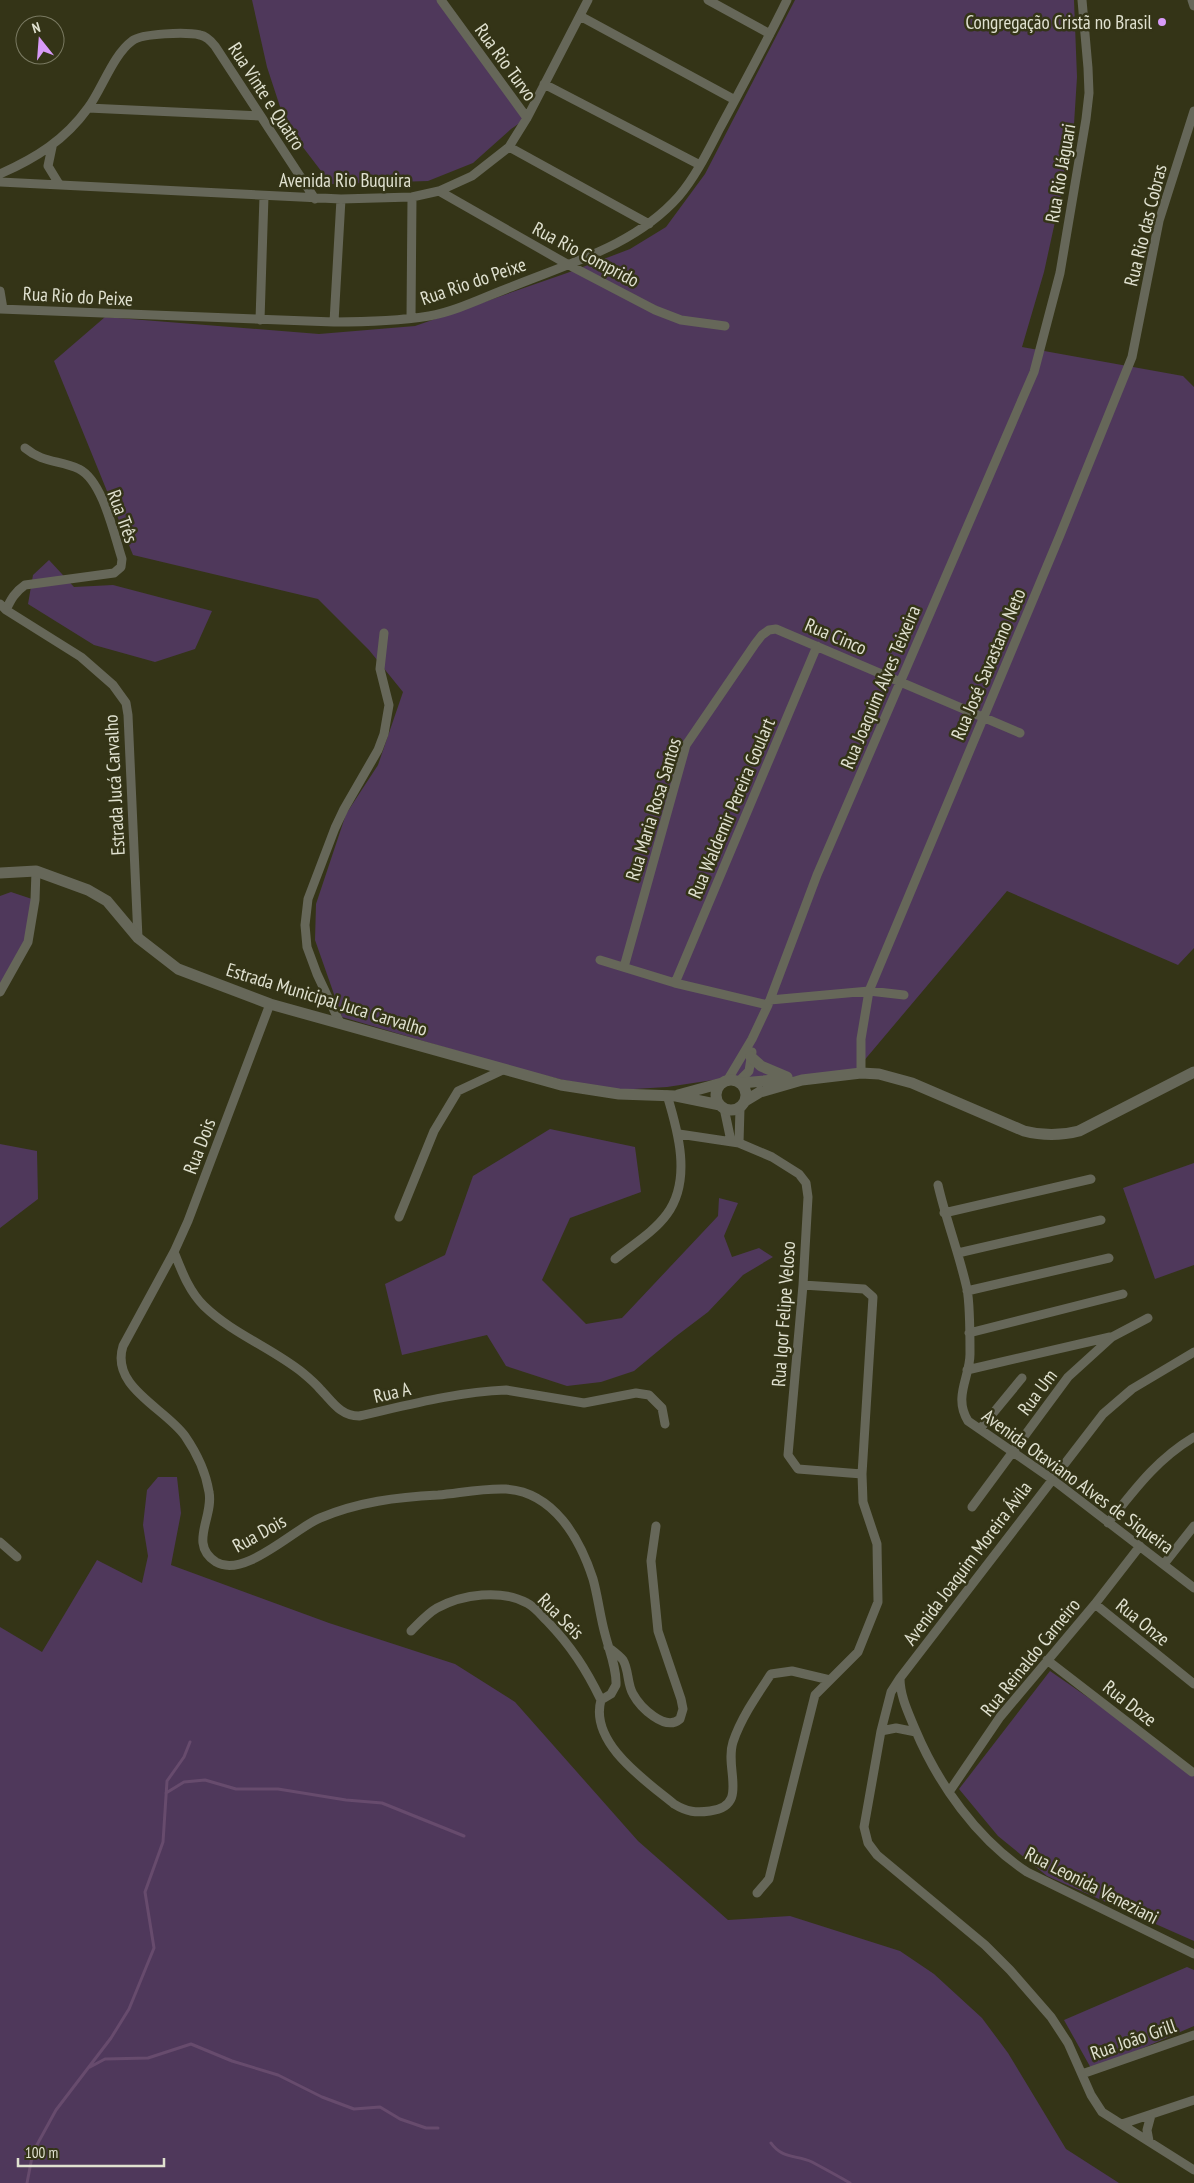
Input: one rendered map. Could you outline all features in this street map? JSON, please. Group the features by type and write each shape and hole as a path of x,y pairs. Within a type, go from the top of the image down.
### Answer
{"street":[{"name":"Rua Rio Turvo","path":"441,0 527,118"},
{"name":"Avenida Rio Buquira","path":"0,182 341,199 412,197 439,192 472,176 510,147 588,0"},
{"path":"708,0 770,34"},
{"name":"Rua Rio do Peixe","path":"1,309 334,322 378,321 430,316 462,306 628,238 649,224 681,194 700,165 787,0"},
{"name":"Rua Rio Jáguari","path":"1040,349 1060,273 1086,119 1089,93 1082,0"},
{"path":"1192,0 1194,6"},
{"path":"580,16 735,100"},
{"name":"Rua Vinte e Quatro","path":"0,174 22,164 52,146 88,108 123,49 132,41 149,34 200,35 208,38 215,46 315,198"},
{"path":"544,84 700,165"},
{"path":"88,108 260,116"},
{"name":"Rua Rio das Cobras","path":"1134,348 1159,220 1194,111"},
{"path":"52,146 48,166 59,184"},
{"path":"510,147 649,224"},
{"name":"Rua Rio Comprido","path":"439,192 568,264 672,317 725,326"},
{"path":"260,320 264,196"},
{"path":"412,197 412,318"},
{"path":"334,322 341,199"},
{"path":"0,291 1,309"},
{"name":"Rua José Savastano Neto","path":"861,1073 861,1039 869,991 1100,439 1134,348"},
{"name":"Rua Joaquim Alves Teixeira","path":"752,1040 769,1003 817,876 900,680 1025,395 1040,349"},
{"name":"Rua Três","path":"3,607 16,591 25,585 114,573 121,567 122,559 102,500 92,481 78,469 36,457 25,448"},
{"name":"Estrada Jucá Carvalho","path":"3,607 81,657 113,685 126,703 138,938"},
{"name":"Rua Cinco","path":"776,629 900,680 1020,733"},
{"name":"Rua Maria Rosa Santos","path":"624,967 686,745 762,635 769,630 776,629"},
{"path":"340,1023 317,974 308,947 305,925 308,899 336,828 344,809 378,750 384,734 388,705 380,669 384,633"},
{"name":"Rua Waldemir Pereira Goulart","path":"675,983 817,646"},
{"path":"0,992 28,942 35,900 36,871"},
{"name":"Estrada Municipal Juca Carvalho","path":"0,873 36,871 88,890 107,901 138,938 178,969 270,1004 561,1085 619,1094 672,1095"},
{"path":"600,960 675,983 769,1003 869,991 904,995"},
{"name":"Rua Dois","path":"270,1004 188,1221 174,1252 123,1346 120,1357 126,1378 183,1433 192,1446 209,1492 209,1512 202,1539 204,1548 209,1556 225,1566 246,1562 319,1518 344,1508 379,1500 493,1489 521,1492 539,1499 553,1510 575,1536 582,1550 595,1586 616,1680 616,1685 611,1694 601,1700"},
{"path":"735,1142 717,1091 749,1071 752,1040"},
{"path":"732,1082 752,1040"},
{"path":"751,1057 761,1066 797,1079"},
{"path":"399,1217 434,1130 458,1091 505,1069"},
{"path":"672,1095 732,1082 797,1079 861,1073 894,1076 1010,1126 1036,1134 1054,1135 1079,1131 1194,1072"},
{"path":"672,1095 732,1110 770,1089 797,1079"},
{"path":"732,1082 746,1091 735,1142"},
{"path":"615,1259 660,1222 676,1198 680,1168 679,1134 672,1095"},
{"name":"Rua Igor Felipe Veloso","path":"679,1134 735,1142 786,1164 799,1174 806,1183 808,1197 803,1285 788,1455 798,1469 862,1474"},
{"path":"944,1213 1091,1179"},
{"name":"Avenida Otaviano Alves de Siqueira","path":"938,1185 944,1213 958,1253 967,1291 970,1356 962,1398 963,1414 968,1421 1052,1479 1194,1588"},
{"path":"958,1253 1101,1220"},
{"name":"Rua A","path":"174,1252 183,1274 203,1305 218,1318 302,1372 320,1388 342,1413 351,1416 443,1397 506,1390 584,1403 636,1393 649,1395 662,1408 665,1424"},
{"path":"967,1291 1109,1258"},
{"path":"757,1893 769,1879 815,1695 858,1652 878,1602 877,1544 863,1502 862,1474 873,1297 864,1288 803,1285"},
{"path":"969,1333 1123,1294"},
{"name":"Rua Um","path":"972,1507 1068,1378 1088,1357 1112,1337 1148,1318"},
{"path":"967,1370 1112,1337"},
{"name":"Avenida Joaquim Moreira Ávila","path":"1194,1352 1132,1389 1103,1414 900,1678 891,1692 881,1731 864,1827 868,1843 877,1856 984,1945 1010,1970 1051,2017 1068,2043 1091,2095 1102,2112 1194,2170"},
{"path":"980,1429 1022,1378"},
{"path":"1108,1523 1150,1472 1174,1449 1194,1437"},
{"path":"608,1647 623,1660 632,1692 646,1709 664,1722 672,1723 680,1719 683,1709 681,1699 658,1631 651,1579 651,1561 656,1526"},
{"path":"1164,1564 1194,1526"},
{"path":"0,1542 17,1557"},
{"name":"Rua Reinaldo Carneiro","path":"949,1792 1000,1717 1095,1604 1140,1546"},
{"name":"Rua Seis","path":"411,1631 436,1608 462,1598 488,1595 516,1598 534,1608 561,1636 577,1656 601,1700"},
{"name":"Rua Onze","path":"1095,1604 1194,1684"},
{"name":"Rua Doze","path":"1047,1660 1192,1772"},
{"path":"601,1700 599,1707 600,1721 606,1737 616,1753 674,1804 698,1814 727,1807 733,1798 734,1785 730,1762 733,1742 752,1703 771,1674 792,1672 830,1680"},
{"name":"Rua Leonida Veneziani","path":"900,1678 900,1690 916,1732 939,1778 980,1831 1007,1859 1027,1872 1194,1954"},
{"path":"881,1731 896,1728 916,1732"},
{"name":"Rua João Grill","path":"1082,2074 1194,2035"},
{"path":"1122,2124 1194,2100"},
{"path":"1149,2141 1147,2130 1151,2115"}],"shaded area":[{"path":"252,0 441,0 527,118 511,129 473,163 428,181 331,184 286,125 267,67"},
{"path":"795,0 1074,0 1077,77 1073,140 1044,272 1022,347 1183,376 1194,387 1194,948 1178,965 1007,891 857,1069 786,1078 713,1080 667,1087 618,1090 563,1080 511,1067 342,1017 315,940 316,904 346,814 378,765 403,692 369,650 318,599 133,555 54,361 105,317 319,334 415,326 630,249 666,227 705,174"},
{"path":"49,560 74,587 113,585 212,611 195,649 155,662 94,645 28,604 33,575"},
{"path":"11,892 35,900 28,942 0,989 0,896"},
{"path":"550,1129 635,1147 641,1192 570,1218 542,1280 586,1324 622,1318 718,1216 719,1198 738,1203 724,1236 732,1257 759,1248 773,1257 743,1275 708,1312 634,1371 601,1382 567,1386 506,1366 487,1335 402,1355 385,1284 445,1255 473,1176"},
{"path":"0,1144 37,1151 38,1199 0,1228"},
{"path":"1194,1163 1194,1265 1155,1279 1123,1188"},
{"path":"158,1477 177,1477 181,1513 171,1565 329,1623 455,1664 515,1702 638,1841 728,1920 790,1916 900,1951 934,1974 982,2018 1008,2053 1066,2149 1119,2183 0,2183 0,1627 42,1652 97,1560 142,1583 148,1556 143,1525 147,1490"},
{"path":"1050,1671 1194,1771 1194,1941 1047,1876 998,1836 959,1789"},
{"path":"1187,1967 1194,1970 1194,2026 1092,2070 1064,2020"}],"waterway":[{"path":"27,2183 33,2152 56,2110 111,2038 129,2009 154,1948 145,1892 163,1842 167,1781 184,1757 190,1742"},
{"path":"166,1793 184,1782 205,1780 236,1789 278,1789 346,1800 382,1803 464,1836"},
{"path":"90,2067 105,2059 148,2058 191,2044 232,2061 278,2075 322,2097 354,2109 380,2107 400,2119 426,2128 438,2128"},
{"path":"771,2143 780,2152 812,2162 850,2183"}],"place":[{"name":"Congregação Cristã no Brasil","path":"1162,22"}]}
